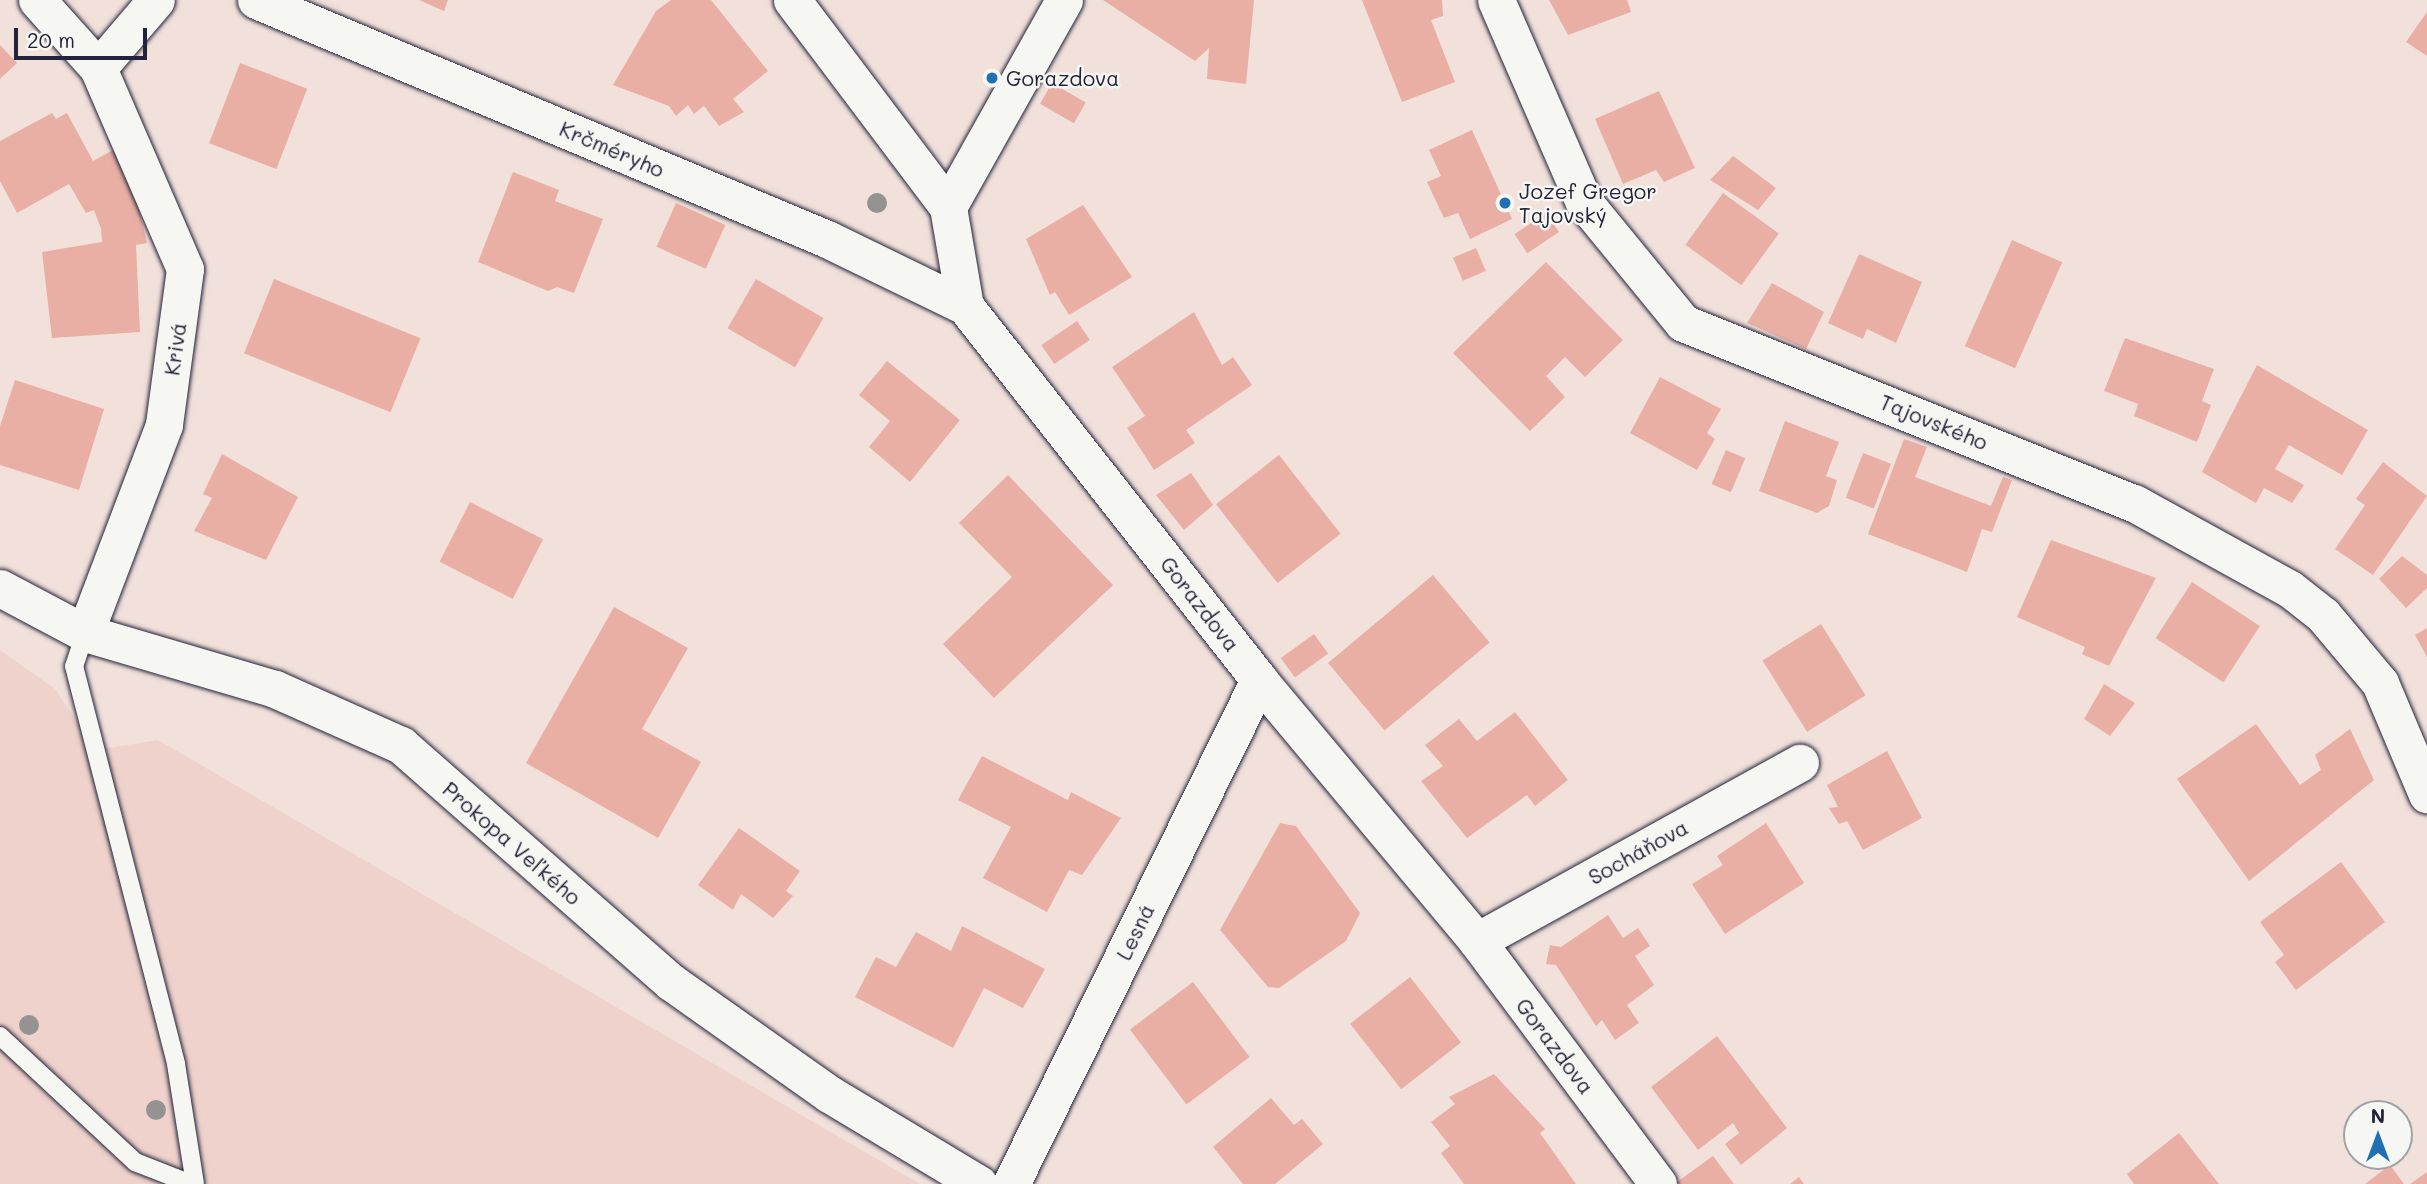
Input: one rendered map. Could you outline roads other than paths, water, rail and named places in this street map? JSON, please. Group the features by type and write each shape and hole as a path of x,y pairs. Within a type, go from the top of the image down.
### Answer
{"street":[{"path":"37,0 98,68 156,0"},
{"name":"Krčméryho","path":"256,0 827,239 965,306"},
{"name":"Gorazdova","path":"792,0 948,208 965,306 1259,680 1476,941 1658,1184"},
{"path":"948,208 1064,0"},
{"name":"Tajovského","path":"1496,0 1584,202 1683,323 2134,503 2290,589 2323,615 2380,683 2427,794"},
{"name":"Krivá","path":"85,633 164,425 186,269 98,68"},
{"name":"Prokopa Veľkého","path":"0,588 85,633 275,689 401,746 671,982 829,1094 979,1184"},
{"name":"Lesná","path":"1011,1184 1259,680"},
{"name":"Socháňova","path":"1476,941 1800,762"}],"lane":[{"path":"0,1035 135,1162 193,1184 177,1064 74,666 85,633"}],"place":[{"name":"Gorazdova","path":"992,78"},
{"name":"Jozef Gregor Tajovský","path":"1505,203"}]}
